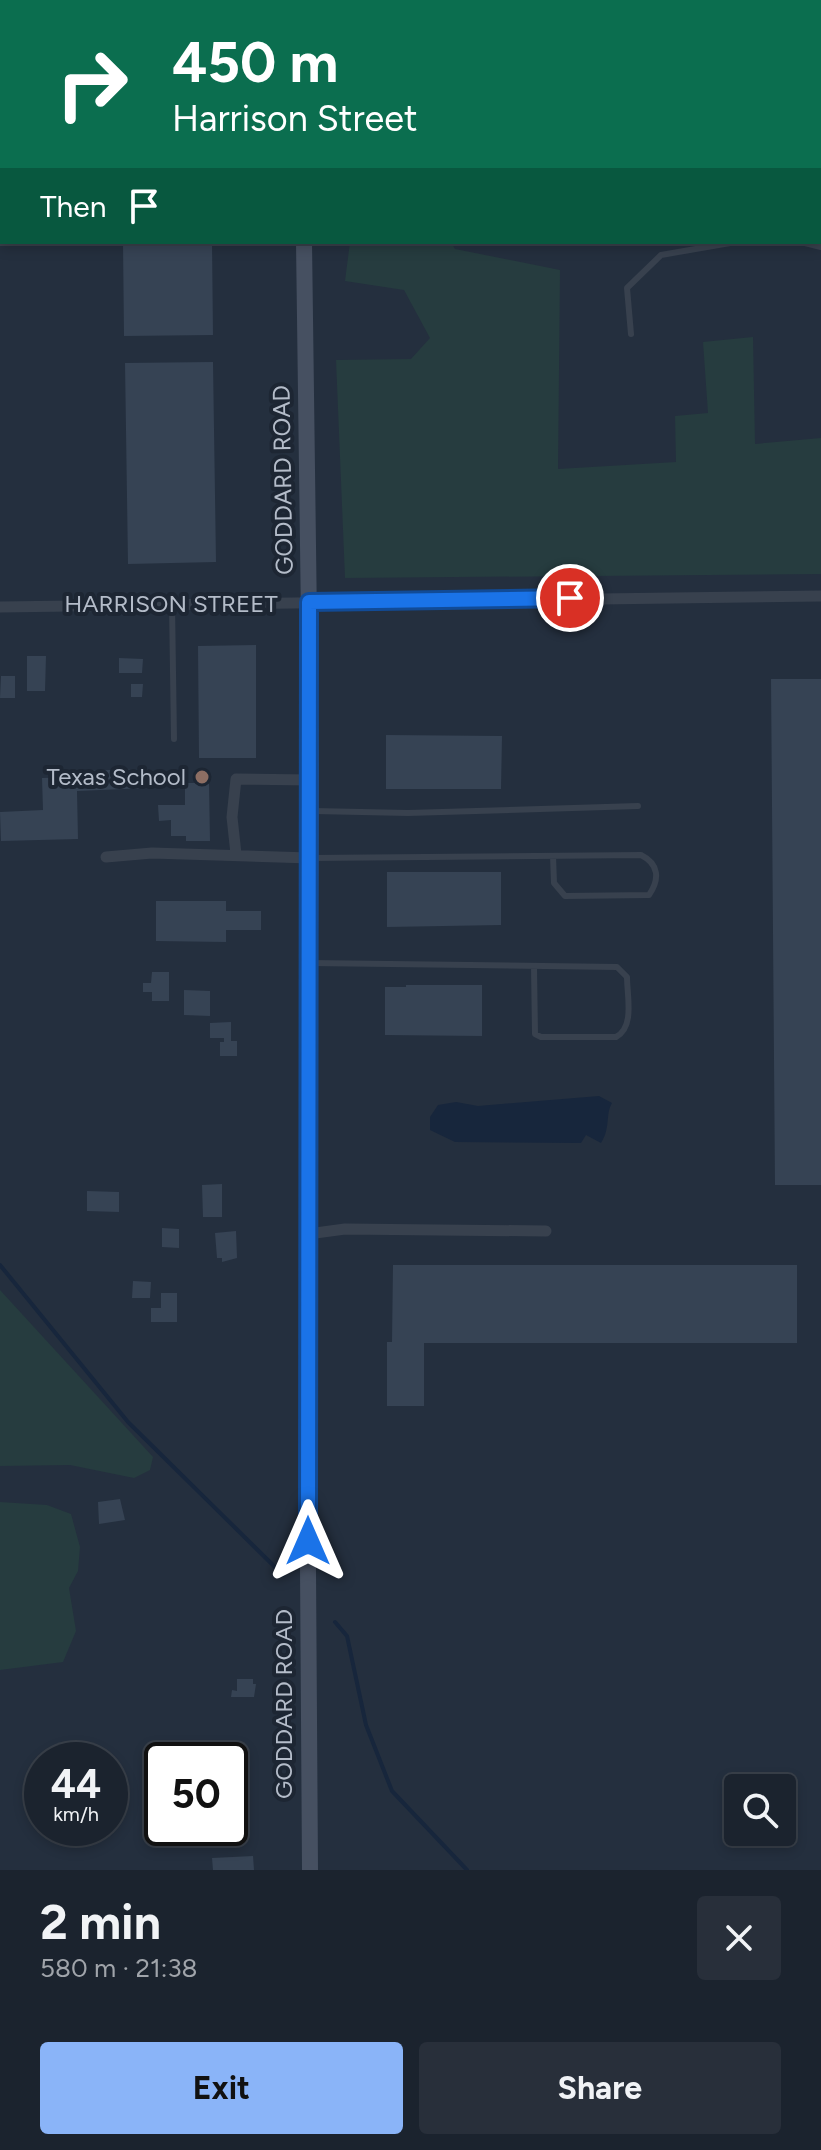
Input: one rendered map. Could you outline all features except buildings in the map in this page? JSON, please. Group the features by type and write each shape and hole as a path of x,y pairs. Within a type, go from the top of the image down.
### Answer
{"main road":[{"name":"GODDARD ROAD","path":"304,244 311,780 308,1234 310,1870"}],"street":[{"name":"HARRISON STREET","path":"0,607 821,596"},
{"path":"236,854 232,817 236,779 311,780"},
{"path":"106,857 236,854 310,858"},
{"path":"308,1234 345,1229 546,1231"}],"lane":[{"path":"631,334 627,288 661,255 724,244"},
{"path":"172,604 174,739"},
{"path":"310,811 408,813 638,806"},
{"path":"310,858 641,855 651,860 656,868 657,884 649,895 565,896 554,883 553,856"},
{"path":"309,963 617,967 627,977 628,1026 616,1037 541,1037 535,1034 534,967"}],"green space":[{"path":"350,244 452,244 455,249 560,270 558,469 676,462 675,416 708,413 703,342 753,337 755,444 821,438 821,574 345,578 336,360 411,359 430,338 404,290 345,281"},
{"path":"0,1290 153,1457 150,1470 134,1478 70,1465 0,1466"},
{"path":"0,1502 47,1505 71,1514 80,1547 78,1571 69,1588 76,1631 63,1662 0,1670"}],"water":[{"path":"599,1096 612,1103 601,1143 586,1135 581,1143 455,1142 430,1130 430,1117 438,1105 456,1102 478,1106"}],"waterway":[{"path":"0,1265 128,1422 283,1575"},
{"path":"335,1622 347,1636 366,1725 392,1791 467,1870"}],"place":[{"name":"Texas School","path":"202,777"}],"route":[{"path":"308,1541 309,602 570,598"}]}
